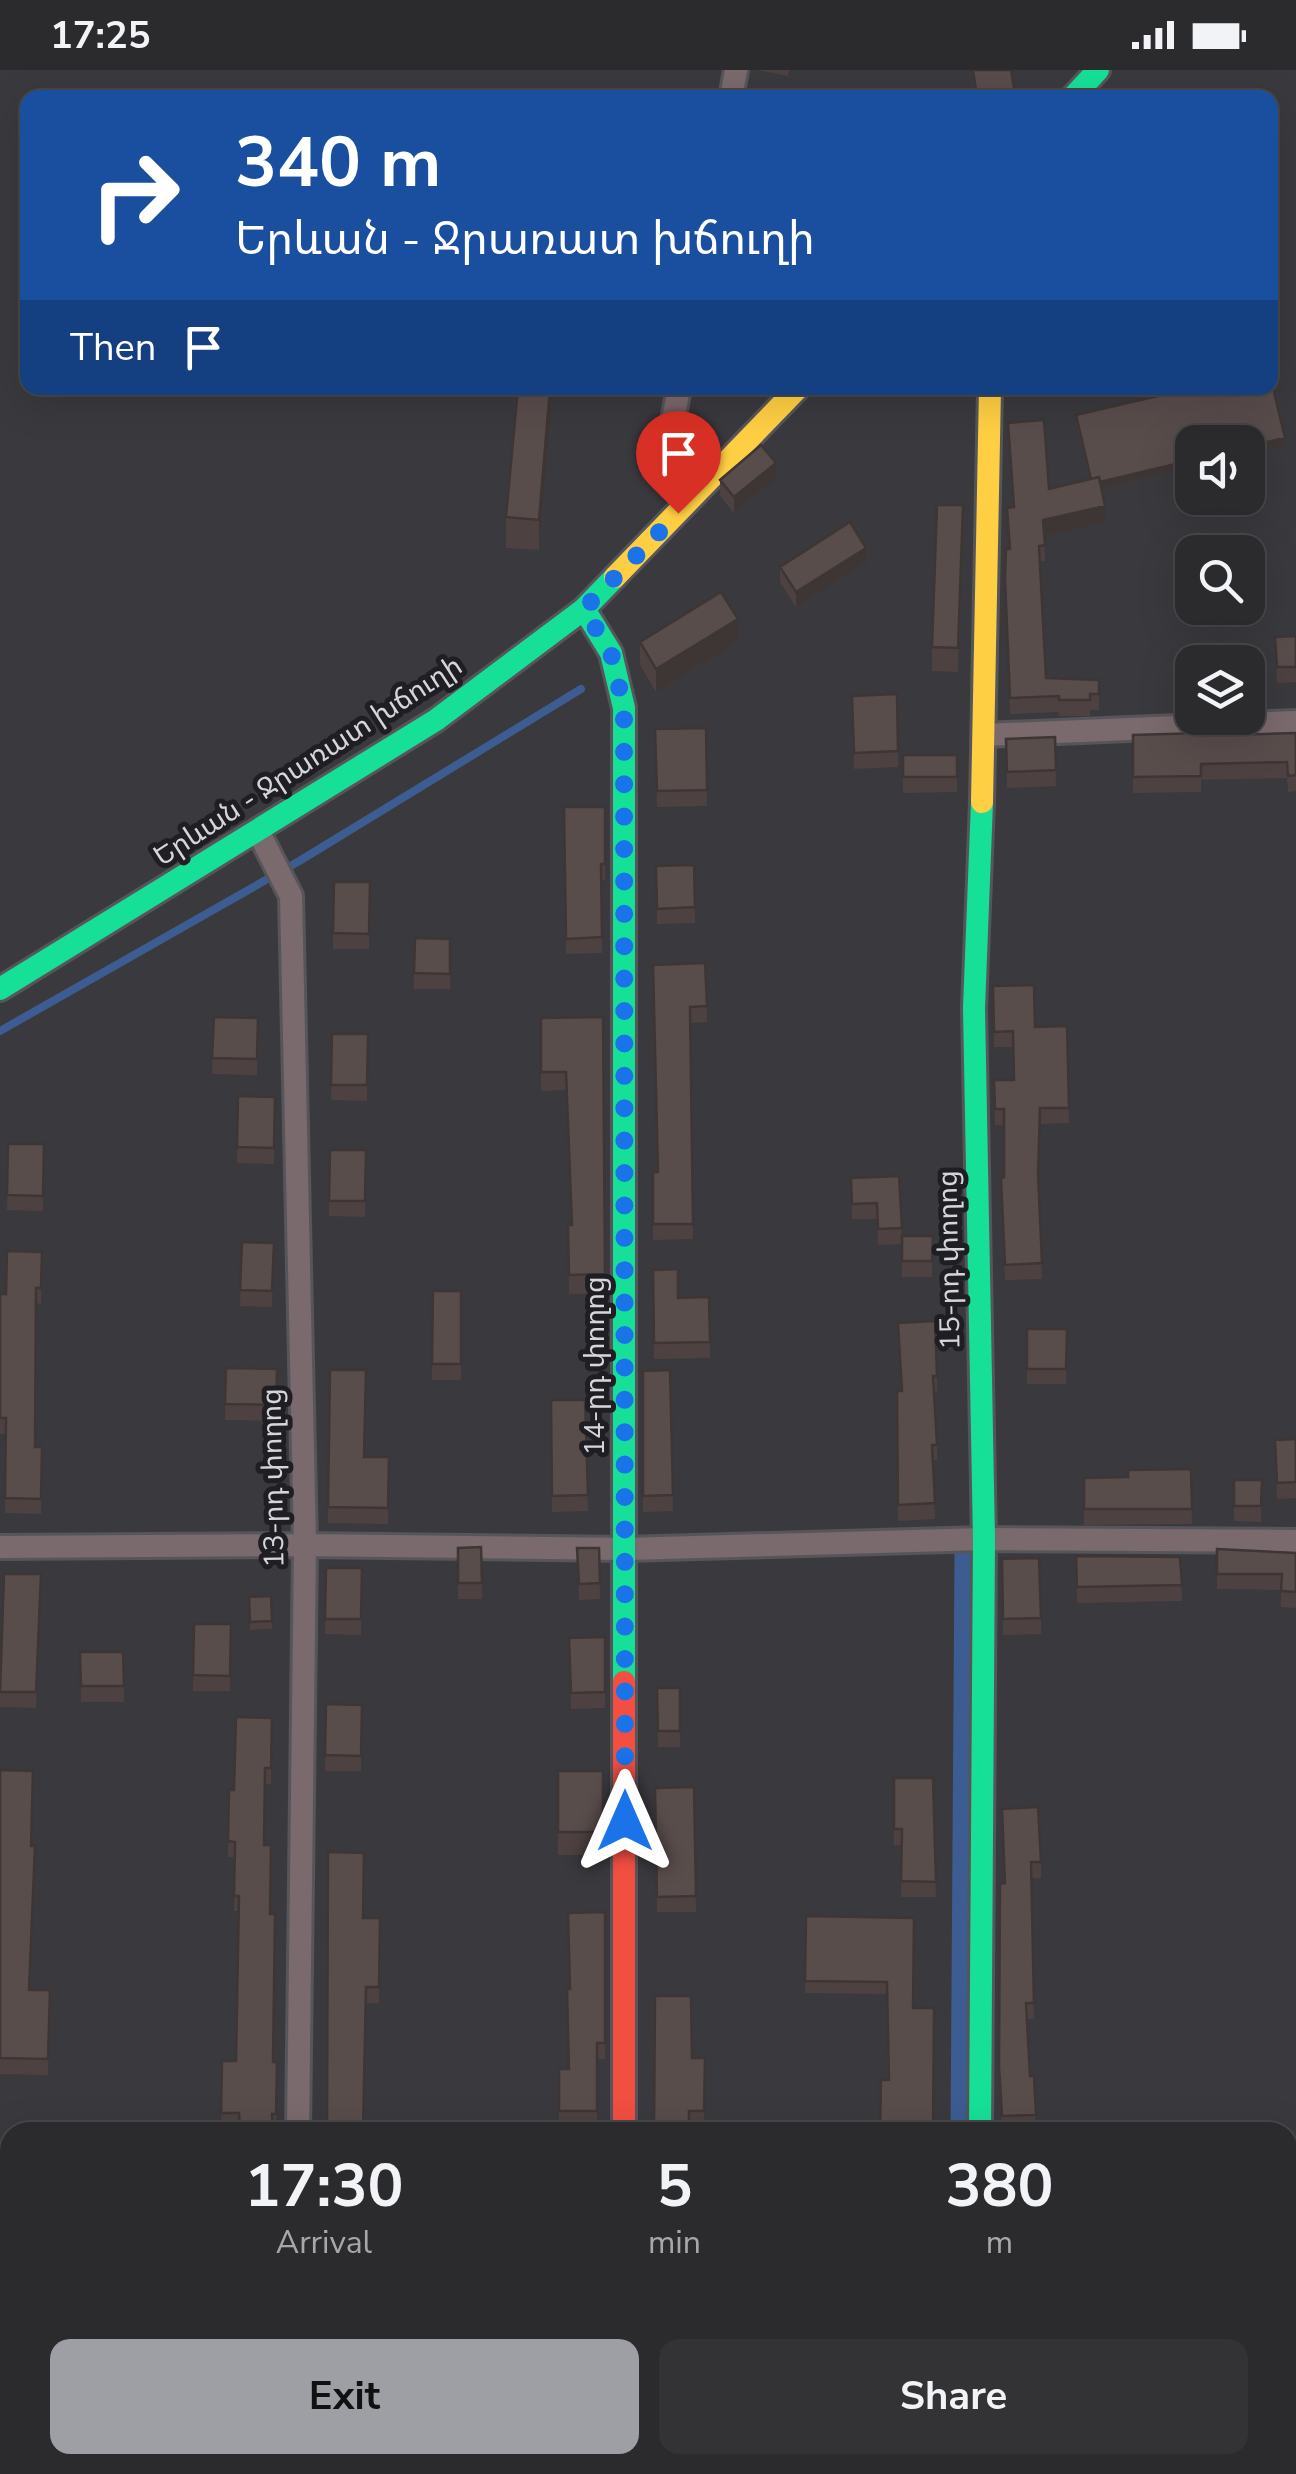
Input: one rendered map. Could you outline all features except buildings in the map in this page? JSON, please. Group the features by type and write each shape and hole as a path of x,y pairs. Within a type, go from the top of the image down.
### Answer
{"street":[{"path":"1079,90 1098,70"},
{"path":"666,452 678,395"},
{"name":"Երևան - Ջրառատ խճուղի","path":"0,990 436,720 584,609 791,395"},
{"name":"15-րդ փողոց","path":"980,2122 984,1539 974,1008 990,395"},
{"name":"14-րդ փողոց","path":"584,609 611,653 624,708 624,2122"},
{"path":"984,735 1296,722"},
{"name":"13-րդ փողոց","path":"258,831 291,896 304,1544 298,2122"},
{"path":"0,1547 304,1544 625,1549 984,1539 1296,1541"}],"waterway":[{"path":"0,1031 301,860 581,689"},
{"path":"963,2122 967,1554"}],"traffic: fast":[{"path":"1079,90 1098,70"},
{"path":"0,989 436,720 584,609 615,577"},
{"path":"584,609 611,653 624,708 624,1682"},
{"path":"980,2122 984,1539 974,1008 982,802"}],"traffic: slow":[{"path":"615,577 791,395"},
{"path":"982,802 990,395"}],"traffic: jam":[{"path":"624,1682 624,2122"}],"route":[{"path":"625,1821 624,708 611,653 584,609 678,513"}]}
